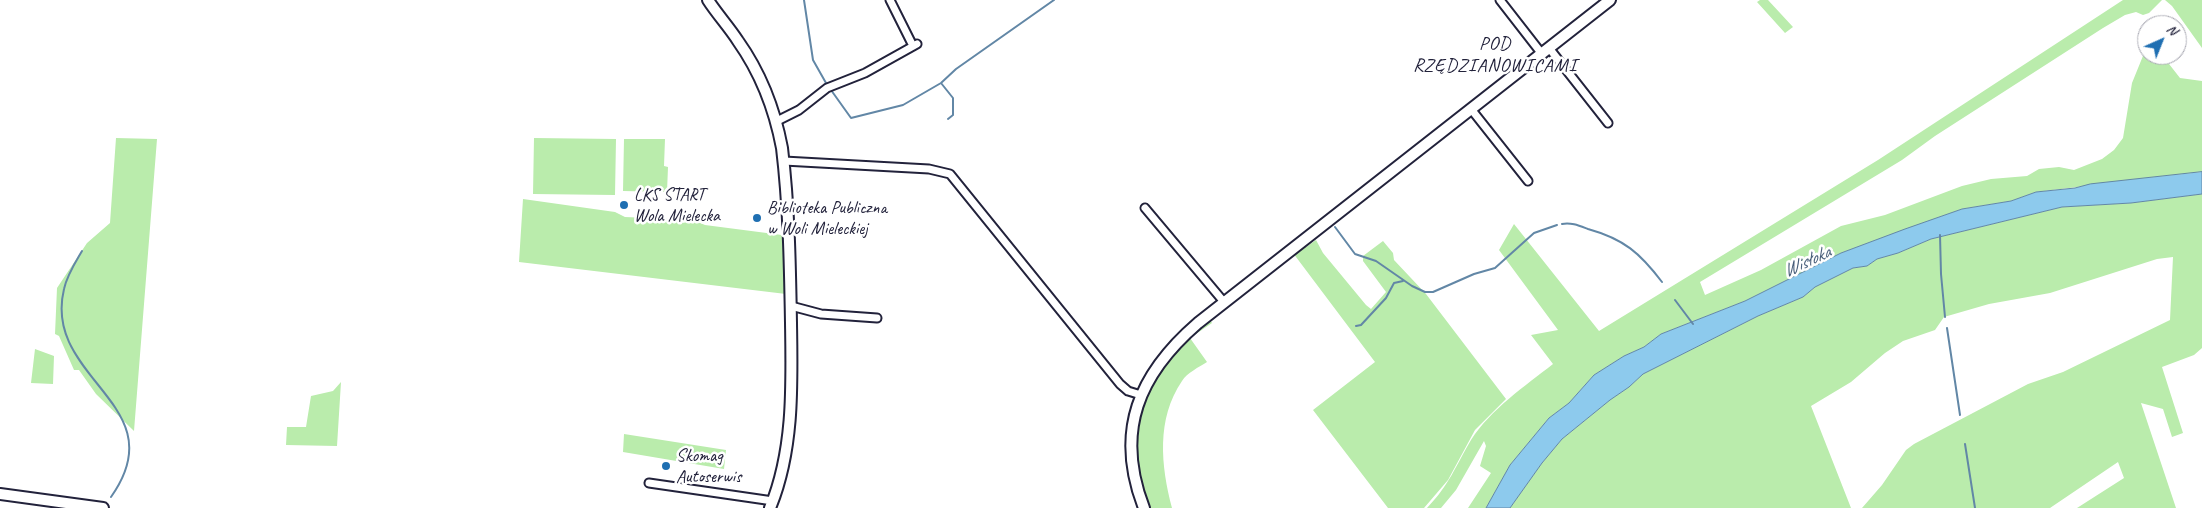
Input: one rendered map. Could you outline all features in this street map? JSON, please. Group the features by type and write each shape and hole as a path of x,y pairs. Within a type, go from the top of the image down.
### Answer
{"street":[{"path":"649,483 772,504 781,476 788,430 793,362 784,161 777,121 746,54 708,0"},
{"path":"777,121 799,110 831,86 865,73 915,45 890,0"},
{"path":"1500,0 1608,123"},
{"path":"1144,508 1134,469 1132,440 1134,418 1149,377 1169,349 1224,302 1610,0"},
{"path":"1471,109 1528,181"},
{"path":"784,161 928,169 950,174 1120,384 1128,391 1141,395"},
{"path":"1145,208 1224,302"},
{"path":"791,306 821,314 877,318"},
{"path":"0,494 102,508"}],"green space":[{"path":"1768,0 1793,27 1785,33 1757,2"},
{"path":"2123,0 2162,0 2149,13 2143,15 2136,12 2125,15 2103,28 1935,136 1902,160 1700,282 1705,295 1761,270 1841,226 1885,215 1962,186 1991,179 2027,176 2039,169 2059,167 2074,170 2102,159 2114,150 2123,138 2132,83 2139,65 2170,65 2180,78 2202,81 2202,172 2036,192 2011,201 1962,209 1841,253 1745,301 1661,334 1644,347 1624,356 1594,375 1569,403 1549,418 1510,465 1486,508 1468,508 1491,473 1480,466 1486,446 1484,441 1456,490 1441,508 1427,508 1447,483 1471,440 1488,418 1553,364 1531,335 1558,330 1499,250 1514,224 1599,331 1878,160"},
{"path":"2165,0 2202,0 2202,48 2187,27 2187,15 2178,15"},
{"path":"116,138 157,139 134,431 96,394 79,370 74,370 59,336 55,334 57,288 87,243 110,223"},
{"path":"534,138 616,139 615,195 533,194"},
{"path":"624,139 665,139 664,166 668,167 667,192 623,191"},
{"path":"2202,194 2202,348 2194,355 2162,367 2183,433 2172,437 2163,409 2141,403 2176,508 2077,508 2124,478 2118,462 2050,508 1862,508 1882,485 1906,450 1914,444 2028,384 2063,372 2170,320 2173,257 2157,259 2050,293 1989,304 1944,317 1935,330 1903,341 1885,353 1851,382 1811,406 1851,508 1510,508 1542,463 1562,439 1643,374 1758,316 1803,297 1815,287 1853,268 1867,266 1877,259 1898,253 1931,239 2062,207 2131,203"},
{"path":"523,199 615,212 625,217 693,220 705,225 782,235 786,294 519,262"},
{"path":"1316,240 1323,253 1371,309 1386,292 1363,261 1363,256 1383,241 1393,253 1394,260 1426,294 1506,399 1475,430 1448,480 1424,508 1388,508 1313,410 1375,362 1293,253 1303,245 1306,247"},
{"path":"1209,318 1212,323 1190,338 1207,362 1184,378 1168,411 1163,443 1163,459 1172,508 1147,508 1137,470 1135,442 1140,406 1158,368"},
{"path":"35,349 54,356 53,384 31,383"},
{"path":"341,382 337,446 286,445 287,427 306,427 311,396 333,391"},
{"path":"624,434 726,450 724,469 623,452"}],"water":[{"path":"2202,172 2202,194 2131,203 2062,207 1931,239 1898,253 1877,259 1867,266 1853,268 1815,287 1803,297 1758,316 1643,374 1562,439 1542,463 1510,508 1486,508 1510,465 1549,418 1569,403 1594,375 1624,356 1644,347 1661,334 1745,301 1841,253 1962,209 2011,201 2036,192"}],"waterway":[{"path":"804,0 813,60 826,83"},
{"path":"831,90 851,118 903,105 941,83 956,69 1054,0"},
{"path":"941,83 953,98 953,115 948,119"},
{"path":"1562,224 1579,226 1612,237 1638,255 1662,282"},
{"path":"1335,227 1355,254 1376,261 1412,286 1425,292 1433,292 1474,274 1495,268 1534,233 1557,225"},
{"path":"1940,235 1945,317"},
{"path":"82,251 65,284 62,320 71,347 119,414 128,438 127,465 111,497"},
{"path":"1356,326 1361,325 1386,298 1394,283 1403,281"},
{"path":"1675,300 1693,324"},
{"path":"1947,328 1960,415"},
{"path":"1965,444 1975,508"}],"place":[{"name":"LKS START Wola Mielecka","path":"624,205"},
{"name":"Biblioteka Publiczna w Woli Mieleckiej","path":"757,218"},
{"name":"Skomag Autoserwis","path":"666,466"}],"district":[{"name":"POD RZĘDZIANOWICAMI","path":"1495,55"}],"water label":[{"name":"Wisłoka","path":"1807,262"}]}
